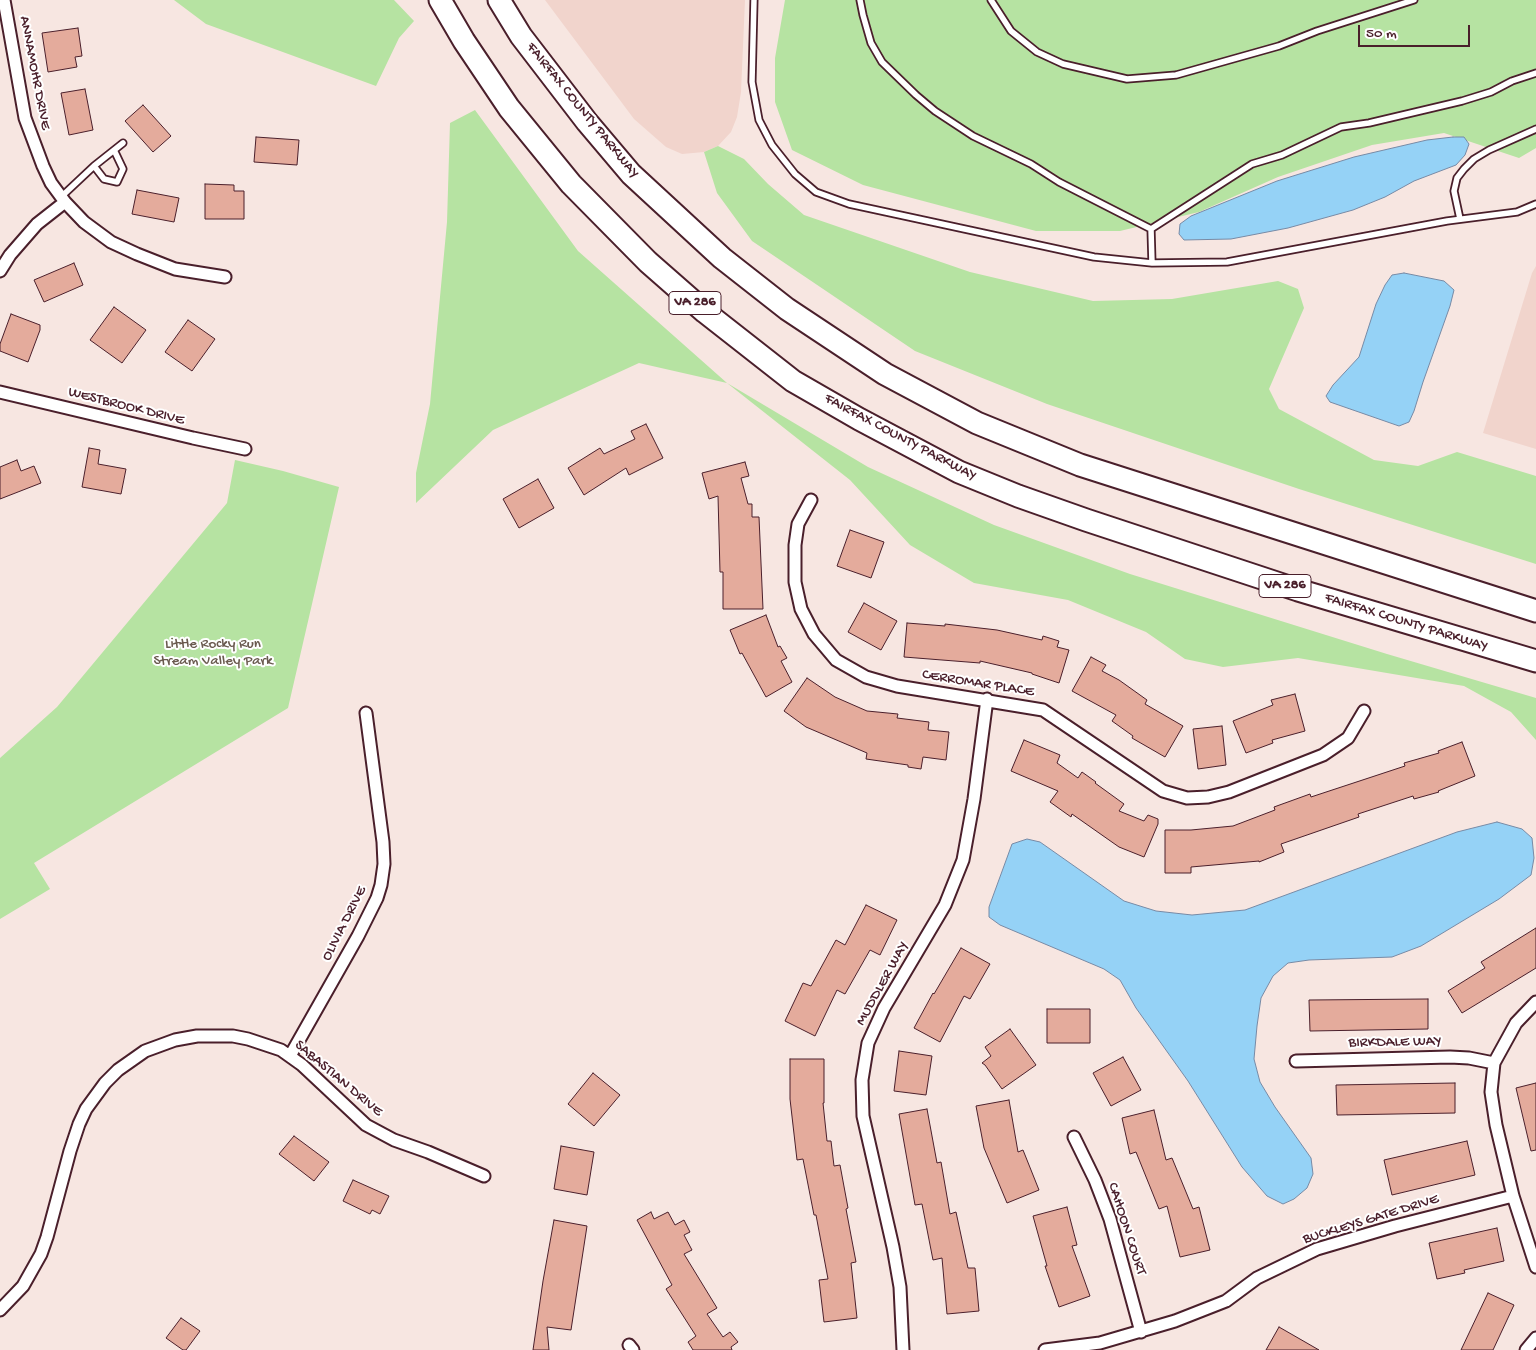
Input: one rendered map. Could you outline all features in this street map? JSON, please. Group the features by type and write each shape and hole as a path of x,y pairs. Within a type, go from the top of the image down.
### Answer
{"highway":[{"name":"FAIRFAX COUNTY PARKWAY","path":"440,0 464,41 509,108 571,184 648,262 705,312 794,381 914,449 959,472 1018,496 1095,524 1298,590 1536,661"},
{"name":"FAIRFAX COUNTY PARKWAY","path":"499,0 521,36 587,122 624,166 659,200 722,258 787,309 885,374 978,423 1080,465 1536,611"},
{"path":"507,0 521,36"}],"street":[{"name":"ANNAMOHR DRIVE","path":"4,0 25,118 43,166 63,200 84,222 111,242 175,269 225,277"},
{"path":"0,271 10,255 37,224 63,200"},
{"name":"WESTBROOK DRIVE","path":"0,392 246,449"},
{"name":"CERROMAR PLACE","path":"811,500 798,524 795,545 795,582 801,609 814,634 836,660 866,677 897,686 1042,710 1163,791 1187,798 1208,797 1230,792 1323,755 1348,738 1364,711"},
{"name":"MUDDLER WAY","path":"903,1350 900,1287 893,1247 863,1116 862,1080 868,1043 880,1016 945,905 963,860 974,799 987,700"},
{"name":"OLIVIA DRIVE","path":"290,1056 358,936 377,898 381,885 384,864 383,842 366,713"},
{"path":"1536,1002 1516,1023 1494,1062 1491,1092 1496,1124 1513,1196 1536,1267"},
{"name":"SABASTIAN DRIVE","path":"0,1310 22,1286 41,1254 79,1124 95,1095 118,1070 136,1057 154,1047 175,1040 197,1036 233,1036 268,1045 290,1056 366,1124 394,1140 484,1176"},
{"name":"BIRKDALE WAY","path":"1296,1061 1450,1057 1494,1062"},
{"name":"CAHOON COURT","path":"1074,1137 1095,1180 1110,1219 1141,1332"},
{"name":"BUCKLEYS GATE DRIVE","path":"1045,1350 1100,1343 1175,1321 1226,1301 1257,1278 1317,1249 1395,1226 1513,1196"},
{"path":"1526,1350 1536,1338"}],"lane":[{"path":"754,0 752,82 759,120 772,145 795,174 816,192 849,204 1094,257 1152,263 1227,262 1460,219 1517,212 1536,204"},
{"path":"860,0 871,42 882,62 935,111 973,136 1031,164 1059,182 1151,229"},
{"path":"990,0 1011,31 1037,52 1063,64 1127,79 1176,75 1278,46 1317,31 1389,10 1414,0"},
{"path":"1151,229 1252,164 1282,155 1341,127 1369,123 1462,101 1491,92 1512,81 1536,73"},
{"path":"1460,219 1454,192 1457,178 1464,169 1474,159 1490,150 1536,129"},
{"path":"63,200 94,166 123,143"},
{"path":"94,166 104,179 117,182 123,169 114,150"},
{"path":"1151,229 1152,263"}],"shaded area":[{"path":"545,0 745,0 741,92 737,117 731,132 718,146 704,152 682,154 666,147 634,119"},
{"path":"1536,266 1536,449 1483,433 1532,273"}],"green space":[{"path":"174,0 394,0 414,21 399,38 376,86 206,24"},
{"path":"785,0 1536,0 1536,148 1519,158 1444,133 1372,145 1278,177 1199,212 1120,231 1036,231 863,185 792,150 775,102 775,58"},
{"path":"475,110 578,251 727,383 639,363 493,430 416,503 416,473 430,404 447,222 450,123"},
{"path":"718,146 744,159 768,184 804,215 970,272 1093,301 1172,299 1278,281 1298,289 1304,308 1269,389 1279,409 1374,460 1418,466 1457,452 1536,476 1536,564 1299,489 1047,404 915,351 752,241 717,193 704,152"},
{"path":"727,383 868,467 994,525 1130,574 1536,698 1536,740 1511,712 1464,686 1298,658 1223,667 1185,659 1146,632 1068,600 974,583 910,545 850,480"},
{"name":"Little Rocky Run Stream Valley Park","path":"235,460 339,487 288,708 34,863 50,889 0,919 0,758 57,707 227,503"}],"water":[{"path":"1464,137 1469,144 1465,155 1456,165 1414,181 1385,197 1353,210 1288,228 1231,239 1184,240 1179,234 1180,224 1191,216 1277,181 1354,157 1427,140"},
{"path":"1404,273 1444,281 1454,290 1414,411 1409,422 1399,426 1330,402 1326,396 1333,385 1359,357 1376,304 1385,285 1392,275"},
{"path":"1497,822 1522,829 1532,838 1534,858 1531,875 1499,899 1421,946 1392,957 1309,960 1288,963 1273,976 1261,998 1254,1059 1260,1082 1311,1158 1313,1174 1307,1188 1294,1199 1283,1204 1267,1196 1242,1167 1188,1081 1136,1008 1120,980 1104,969 1000,925 989,917 989,907 1012,844 1027,839 1040,842 1124,901 1156,911 1192,915 1245,910 1457,832"}],"building":[{"path":"78,28 82,56 75,57 77,67 48,72 42,33"},
{"path":"85,89 93,130 69,135 61,93"},
{"path":"143,105 171,136 153,152 125,121"},
{"path":"256,137 299,140 297,165 254,162"},
{"path":"205,184 234,185 234,191 244,191 244,219 205,219"},
{"path":"137,190 179,198 174,222 132,214"},
{"path":"74,263 83,285 44,302 34,280"},
{"path":"114,307 146,330 122,363 90,340"},
{"path":"11,314 40,325 40,330 28,362 0,351 0,344"},
{"path":"188,320 215,339 192,371 165,352"},
{"path":"646,424 663,458 629,475 626,468 584,495 568,468 600,448 604,454 635,439 631,431"},
{"path":"89,448 100,450 98,464 126,469 121,494 82,487"},
{"path":"17,460 21,471 34,466 41,483 0,499 0,467"},
{"path":"745,462 749,476 741,478 748,504 752,504 752,517 759,517 763,609 723,609 723,572 720,572 718,496 709,499 702,473"},
{"path":"538,479 554,508 519,528 503,499"},
{"path":"850,530 884,542 871,578 837,566"},
{"path":"864,603 897,621 881,650 848,632"},
{"path":"766,615 778,647 780,646 787,658 781,661 792,682 766,697 742,653 740,654 730,630"},
{"path":"907,623 945,626 945,624 997,630 1042,640 1043,636 1059,641 1057,647 1069,650 1059,683 1032,673 980,661 980,663 904,657"},
{"path":"1091,657 1106,665 1102,671 1119,680 1147,700 1145,704 1183,726 1165,757 1132,738 1133,736 1112,721 1116,715 1072,691"},
{"path":"807,678 835,697 867,711 898,714 897,718 929,722 928,730 949,732 946,760 923,757 921,769 908,767 908,765 866,759 867,753 806,727 784,711"},
{"path":"1295,694 1305,731 1272,740 1273,743 1246,753 1233,721 1273,705 1271,700"},
{"path":"1222,726 1226,765 1198,769 1193,729"},
{"path":"1024,740 1060,755 1057,763 1078,778 1082,772 1124,804 1119,811 1144,821 1148,815 1158,819 1158,824 1144,857 1119,847 1072,814 1071,817 1050,802 1058,791 1011,771"},
{"path":"1462,742 1475,776 1439,792 1414,799 1413,796 1358,814 1359,817 1281,844 1284,852 1259,862 1191,867 1191,873 1165,873 1165,830 1191,830 1233,826 1275,810 1274,807 1310,794 1311,797 1405,766 1404,763 1439,753 1438,751"},
{"path":"866,905 897,920 880,955 870,950 845,994 837,990 815,1036 785,1021 803,983 811,986 836,940 845,945"},
{"path":"1536,928 1536,968 1462,1013 1448,991 1485,968 1481,962"},
{"path":"961,948 990,964 970,999 964,996 940,1042 914,1028"},
{"path":"1428,999 1428,1029 1310,1031 1309,1000"},
{"path":"1047,1009 1090,1009 1090,1043 1047,1043"},
{"path":"1010,1029 1036,1065 1002,1089 982,1063 991,1056 985,1047"},
{"path":"899,1051 932,1056 926,1095 894,1091"},
{"path":"1123,1057 1141,1090 1111,1106 1093,1073"},
{"path":"790,1059 824,1059 823,1103 827,1141 831,1141 834,1166 840,1165 848,1208 846,1209 856,1262 851,1263 857,1318 824,1322 819,1280 828,1279 803,1159 797,1160 790,1099"},
{"path":"593,1073 620,1095 594,1126 568,1104"},
{"path":"1455,1083 1455,1113 1337,1115 1336,1085"},
{"path":"1536,1083 1536,1150 1531,1151 1516,1088"},
{"path":"1009,1100 1018,1152 1023,1150 1039,1190 1007,1203 984,1148 976,1106"},
{"path":"927,1109 937,1163 941,1162 950,1214 956,1212 968,1268 975,1268 979,1311 947,1314 942,1258 933,1260 922,1204 915,1205 899,1114"},
{"path":"1154,1110 1166,1160 1172,1158 1193,1209 1199,1207 1210,1250 1180,1257 1167,1206 1159,1209 1136,1152 1130,1154 1122,1118"},
{"path":"294,1136 329,1162 314,1181 279,1154"},
{"path":"1467,1141 1475,1175 1392,1195 1384,1160"},
{"path":"561,1146 594,1152 587,1195 554,1189"},
{"path":"353,1180 389,1196 380,1214 372,1210 370,1214 343,1201"},
{"path":"1067,1207 1077,1245 1072,1246 1090,1296 1059,1307 1045,1266 1047,1266 1033,1216"},
{"path":"651,1212 654,1219 668,1212 675,1225 684,1220 690,1232 684,1235 692,1250 684,1254 717,1308 707,1314 723,1337 730,1332 738,1342 731,1347 732,1350 693,1350 688,1342 696,1336 666,1289 672,1285 637,1220"},
{"path":"554,1220 587,1226 571,1330 547,1327 549,1350 533,1350 543,1281"},
{"path":"1497,1228 1504,1261 1464,1270 1465,1273 1437,1279 1429,1243"},
{"path":"1488,1293 1514,1305 1493,1350 1461,1350"},
{"path":"181,1318 200,1331 186,1350 183,1350 166,1338"},
{"path":"1279,1327 1319,1350 1266,1350"}]}
